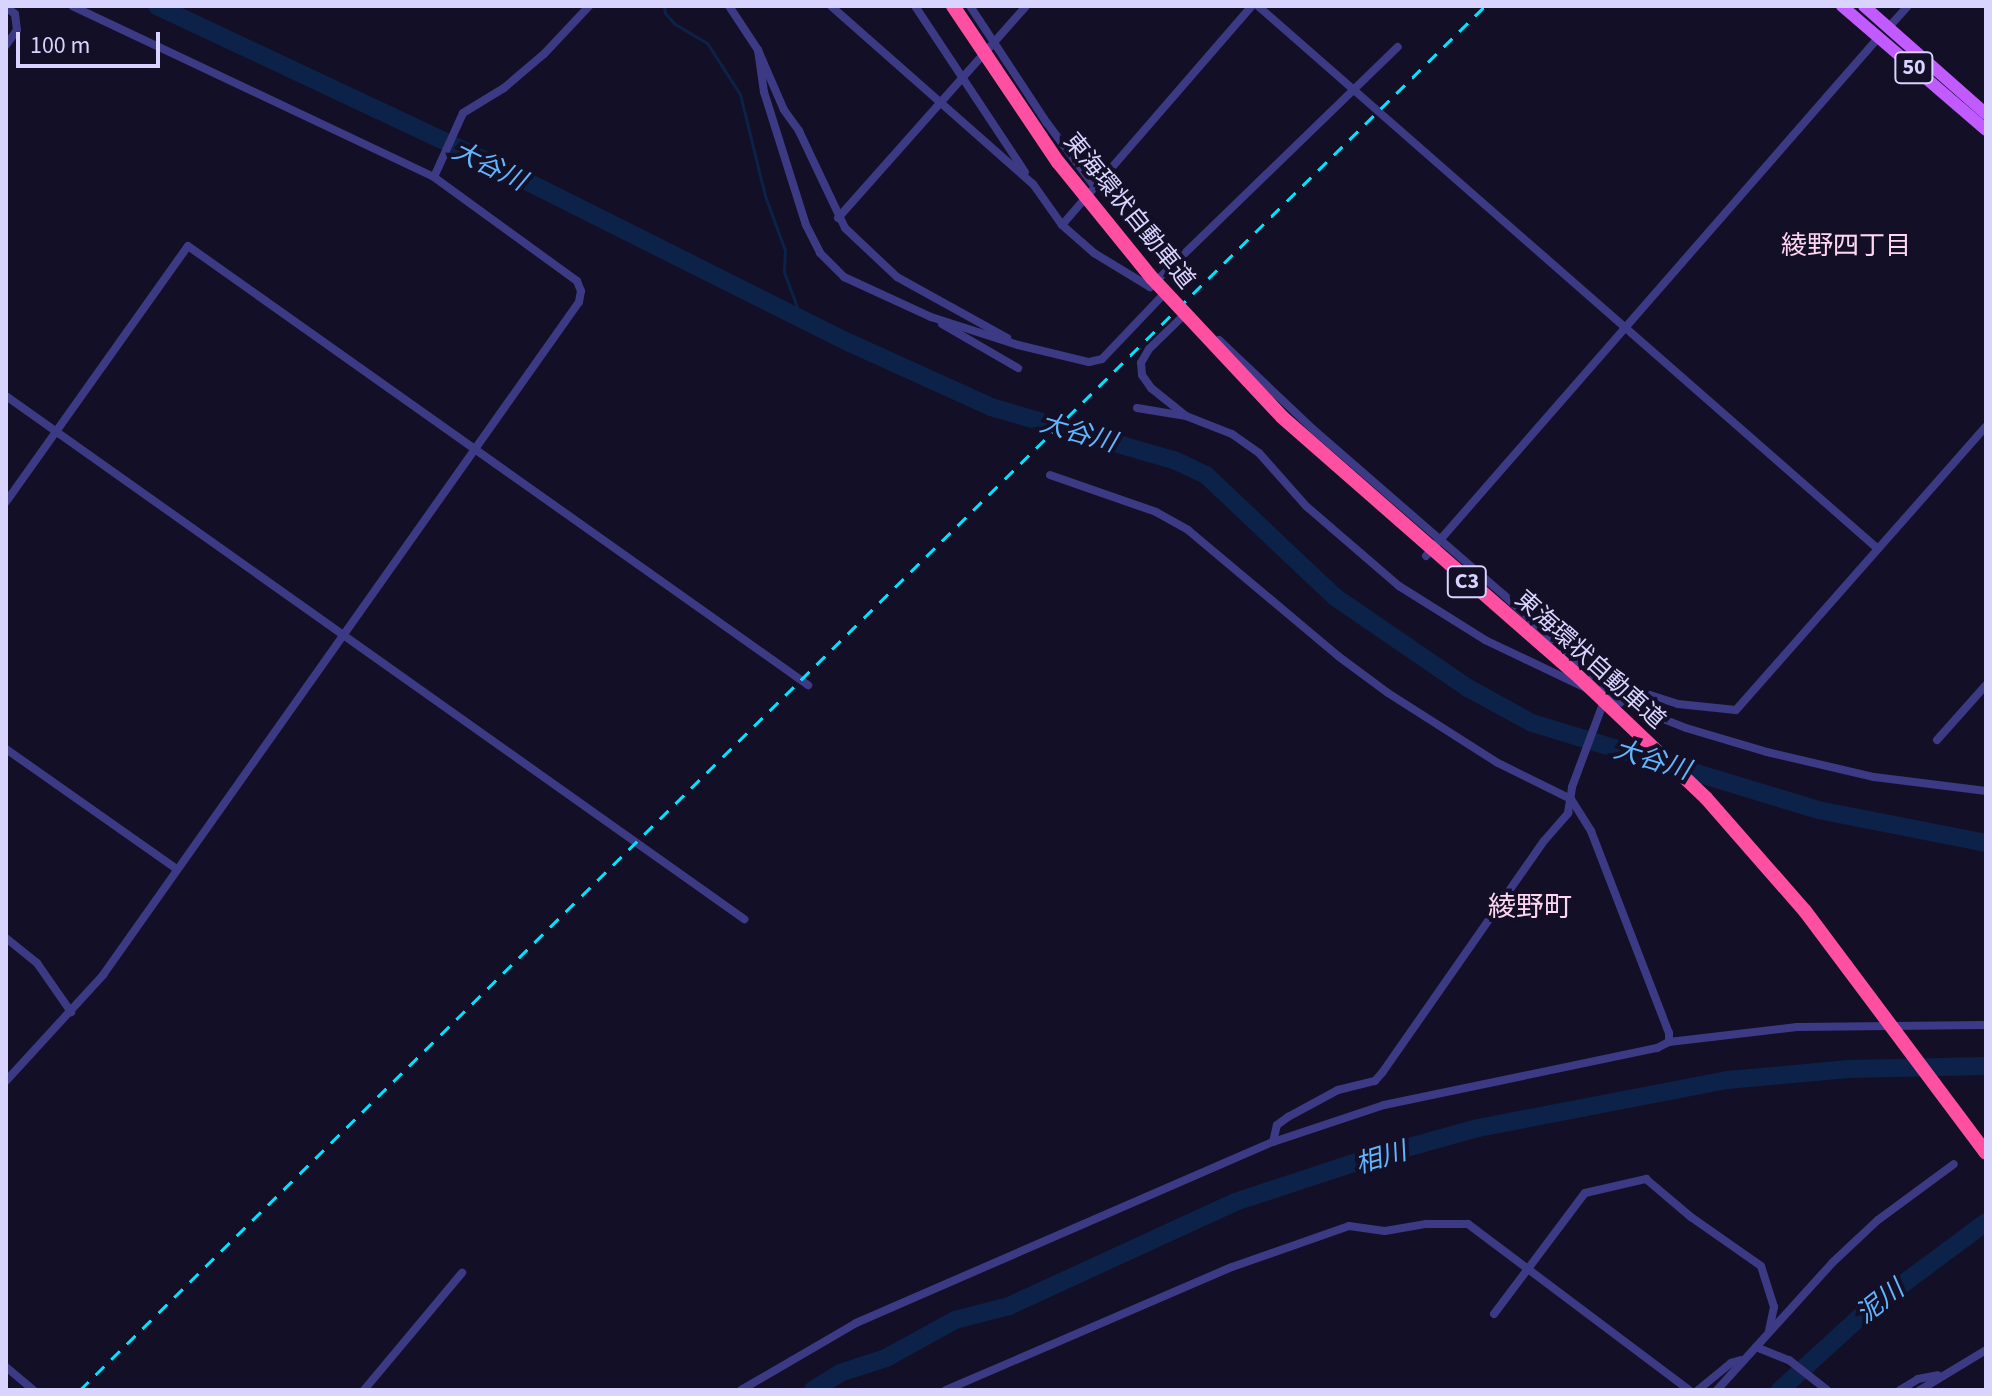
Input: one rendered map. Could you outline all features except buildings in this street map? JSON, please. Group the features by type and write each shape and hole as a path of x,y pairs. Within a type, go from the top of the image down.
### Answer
{"highway":[{"name":"東海環状自動車道","path":"953,6 1058,162 1162,289 1282,417 1424,545 1580,678 1706,798 1805,911 1986,1153"}],"main road":[{"name":"50","path":"1842,6 1986,130"},
{"name":"50","path":"1864,6 1986,114"}],"street":[{"path":"6,1081 103,975 579,302 581,291 577,281 436,173 72,6"},
{"path":"436,173 463,113 504,88 544,54 589,6"},
{"path":"729,6 758,50 838,218 897,277 1018,345"},
{"path":"831,6 1033,184"},
{"path":"915,6 961,80 1062,225 1094,253 1150,287 1184,315 1205,327 1314,430 1566,653 1598,683 1604,696 1572,787 1568,813 1544,841 1382,1073 1375,1081 1338,1090 1288,1117 1277,1125 1273,1142"},
{"path":"970,6 993,44 1095,187"},
{"path":"838,218 1026,6"},
{"path":"1062,225 1255,6 1878,549"},
{"path":"1889,27 1908,6"},
{"path":"6,7 15,14 17,30 6,45"},
{"path":"1426,556 1878,38"},
{"path":"1150,287 1398,47"},
{"path":"758,50 764,92 806,225 820,253 844,277 931,317 1018,368"},
{"path":"6,502 188,246 808,685"},
{"path":"931,317 1018,345 1089,362 1102,359 1161,297"},
{"path":"1184,315 1149,349 1141,363 1142,375 1151,388 1186,416"},
{"path":"6,396 744,919"},
{"path":"1137,408 1186,416 1232,434 1259,453 1306,506 1399,586 1440,614 1565,679 1686,728 1767,752 1874,777 1986,791"},
{"path":"1617,701 1619,685 1678,704 1736,710 1986,426"},
{"path":"1050,475 1156,512 1188,530 1338,656 1388,693 1498,763 1571,799 1591,831 1669,1033 1669,1042"},
{"path":"1937,740 1986,685"},
{"path":"6,749 177,869"},
{"path":"6,938 37,963 71,1012"},
{"path":"741,1390 856,1323 1273,1142 1384,1105 1657,1048 1669,1042 1797,1027 1986,1025"},
{"path":"1717,1390 1832,1263 1878,1220 1954,1164"},
{"path":"1494,1314 1585,1193 1646,1179 1761,1266 1774,1307 1769,1330"},
{"path":"946,1390 1232,1267 1349,1226 1385,1231 1426,1224 1468,1224 1689,1390"},
{"path":"364,1390 462,1273"},
{"path":"1756,1347 1789,1360 1827,1390"},
{"path":"1920,1390 1986,1350"},
{"path":"1698,1390 1731,1363 1742,1360"},
{"path":"6,1367 33,1390"},
{"path":"1900,1390 1918,1379 1943,1374"}],"waterway":[{"name":"大谷川","path":"157,6 490,163 850,343 991,407 1174,460 1206,475 1335,597 1468,688 1532,723 1818,810 1986,843"},
{"path":"664,6 665,13 675,24 707,43 740,94 765,196 785,250 784,272 800,315"},
{"name":"相川","path":"813,1390 840,1373 886,1358 955,1320 1009,1306 1235,1202 1366,1159 1478,1128 1728,1080 1849,1069 1986,1066"},
{"name":"泥川","path":"1780,1390 1865,1312 1986,1222"}],"railway":[{"path":"80,1390 1485,6"}],"district":[{"name":"綾野四丁目","path":"1846,246"},
{"name":"綾野町","path":"1530,907"}]}
